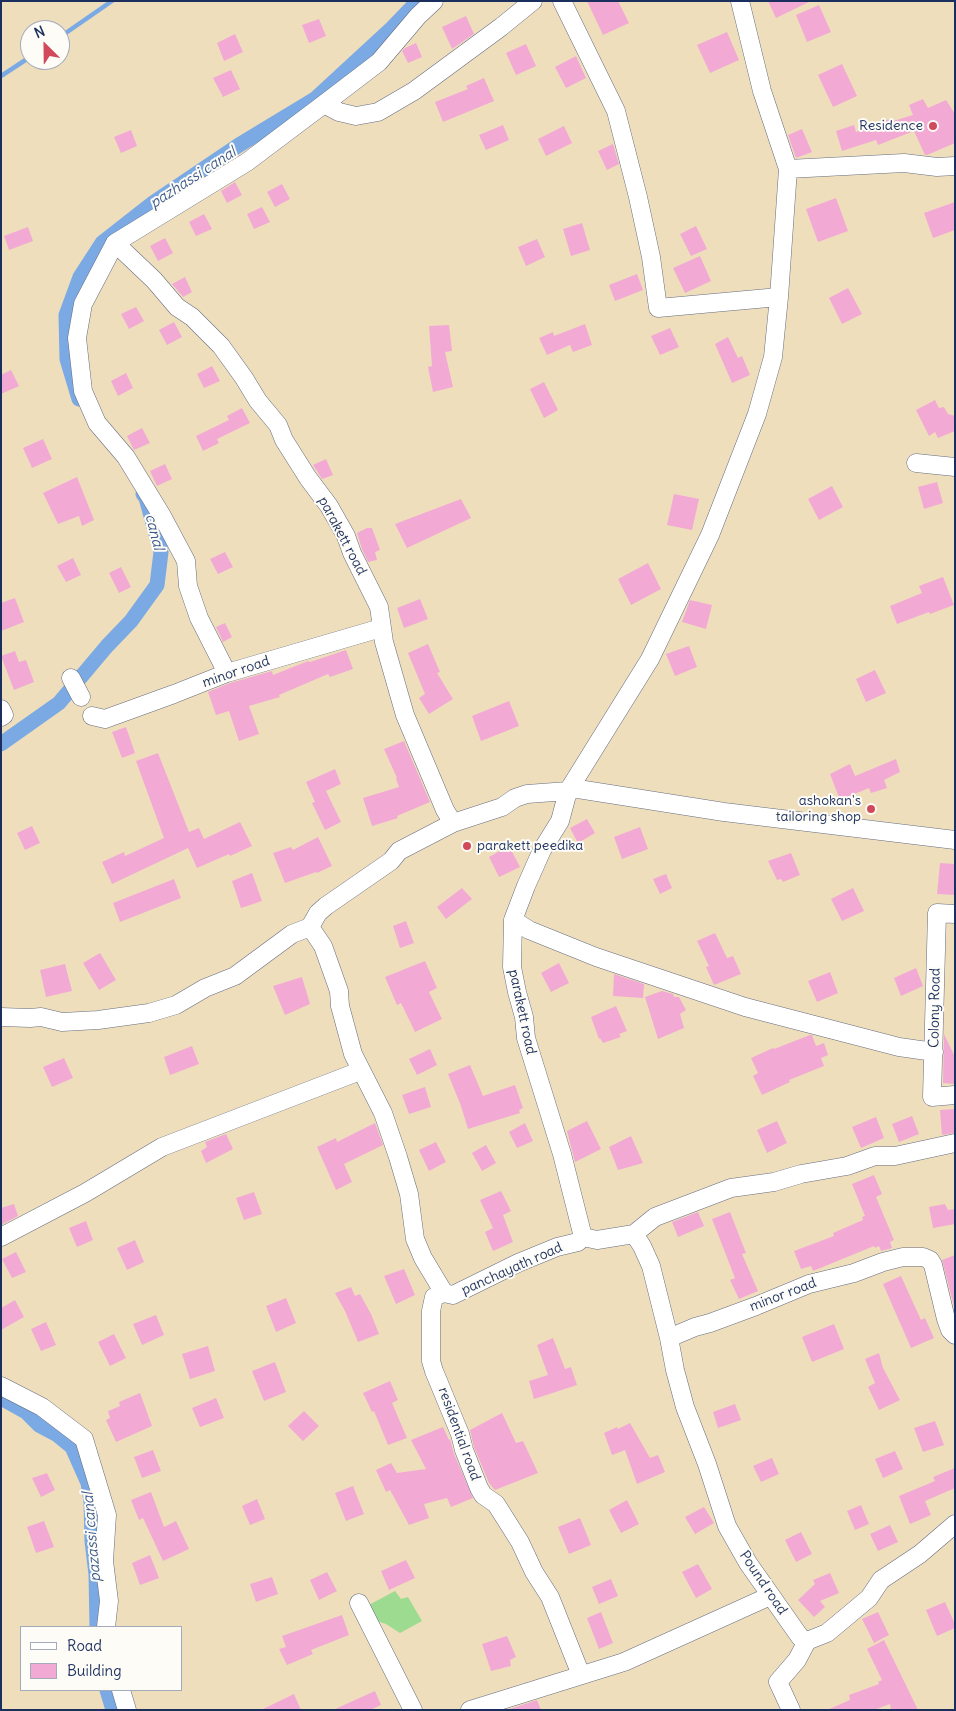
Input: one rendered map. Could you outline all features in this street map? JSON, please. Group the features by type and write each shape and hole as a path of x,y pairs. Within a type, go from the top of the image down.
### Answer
{"street":[{"path":"226,673 199,618 188,586 186,561 162,516 126,457 97,423 83,391 78,338 83,304 116,243 247,162 324,104 379,62 418,16 434,1"},
{"path":"324,104 340,112 356,116 378,112 414,90 501,27 533,1"},
{"path":"562,1 616,111 649,248 658,308 779,298"},
{"path":"740,1 762,91 788,170 904,163 937,167 955,166"},
{"name":"parakett road","path":"583,1237 562,1154 526,1038 524,1017 512,967 513,920 542,850 560,821 568,791 650,659 710,535 757,414 773,357 788,170"},
{"name":"parakett road","path":"116,243 154,280 177,307 192,317 221,346 258,401 278,425 284,440 308,478 329,506 346,536 352,553 379,606 381,628 405,715 445,810 453,823"},
{"path":"916,464 955,467"},
{"name":"minor road","path":"92,716 105,718 174,694 226,673 381,628"},
{"path":"70,678 81,697"},
{"path":"1,709 4,715 1,717"},
{"path":"1,1017 41,1017 62,1022 74,1022 112,1019 149,1013 176,1005 205,988 236,976 292,934 310,927 318,913 326,906 386,866 399,851 453,823 502,807 515,798 527,794 578,789 724,812 955,840"},
{"name":"Colony Road","path":"955,914 937,913 932,1097 955,1095"},
{"path":"513,920 529,930 596,956 744,1007 899,1047 934,1052"},
{"name":"panchayath road","path":"310,927 323,946 331,966 339,991 346,1033 360,1071 374,1093 383,1113 398,1157 409,1194 418,1245 423,1258 444,1293 453,1295 532,1257 557,1247 578,1242 583,1237 597,1240 634,1234 655,1218 731,1188 774,1182 801,1174 847,1166 875,1156 895,1156 955,1143"},
{"path":"1,1237 85,1193 162,1147 360,1071"},
{"path":"634,1234 651,1266 669,1338"},
{"name":"minor road","path":"669,1338 809,1284 854,1273 903,1257 930,1260 933,1265 946,1319 950,1330 955,1335"},
{"name":"residential road","path":"444,1293 434,1297 431,1311 431,1361 434,1371 460,1434 464,1450 479,1488 483,1495 496,1504 520,1542 534,1572 550,1597 581,1675"},
{"name":"Pound road","path":"669,1338 674,1370 685,1407 707,1464 727,1526 736,1544 770,1596 800,1637 807,1642"},
{"path":"1,1386 42,1407 84,1439 107,1515 104,1561 109,1601 106,1626"},
{"path":"790,1710 778,1682 797,1660 807,1642 827,1634 869,1598 881,1580 920,1554 955,1524"},
{"path":"470,1710 624,1662 770,1596"},
{"path":"359,1603 413,1710"},
{"path":"121,1691 127,1710"}],"green space":[{"path":"395,1591 401,1599 408,1597 422,1621 400,1633 386,1624 368,1618 367,1606"}],"building":[{"path":"587,1 618,1 629,23 603,35"},
{"path":"768,1 811,1 776,18"},
{"path":"819,5 831,32 807,42 796,15"},
{"path":"466,16 474,34 452,49 442,27"},
{"path":"319,19 326,36 309,43 302,25"},
{"path":"727,32 739,60 710,73 697,45"},
{"path":"235,34 243,52 224,61 217,43"},
{"path":"416,43 422,57 408,63 402,51"},
{"path":"526,44 536,66 516,75 506,53"},
{"path":"576,56 586,78 566,88 555,67"},
{"path":"842,64 857,96 833,107 818,75"},
{"path":"231,70 240,89 223,97 213,78"},
{"path":"484,78 494,101 443,122 435,102 468,89 466,86"},
{"path":"923,99 928,108 946,100 955,114 955,143 925,155 914,131 878,145 876,140 842,151 836,131 854,125 856,132 889,119 890,122 913,115 909,105"},
{"path":"503,125 509,140 486,150 479,135"},
{"path":"564,126 572,143 546,156 538,139"},
{"path":"802,129 812,152 796,158 788,135"},
{"path":"131,130 137,146 121,153 114,137"},
{"path":"613,144 619,164 607,170 598,151"},
{"path":"235,182 242,195 227,203 221,191"},
{"path":"282,184 290,199 275,207 267,192"},
{"path":"836,198 848,231 818,242 806,209"},
{"path":"955,202 955,230 933,238 924,213"},
{"path":"262,207 270,222 254,229 247,214"},
{"path":"204,214 212,229 196,236 189,222"},
{"path":"582,223 590,250 571,256 563,229"},
{"path":"696,226 707,249 691,256 680,234"},
{"path":"28,227 33,241 9,250 4,236"},
{"path":"165,238 173,253 158,261 150,246"},
{"path":"537,239 545,257 526,266 518,247"},
{"path":"700,256 711,281 685,293 673,268"},
{"path":"637,274 643,290 615,301 609,285"},
{"path":"185,277 192,292 183,297 172,284"},
{"path":"848,288 862,314 842,324 829,298"},
{"path":"136,307 144,321 129,329 121,314"},
{"path":"174,322 182,337 167,345 159,330"},
{"path":"585,324 592,345 573,352 570,345 547,355 539,338 553,332 554,336"},
{"path":"449,325 452,351 445,352 453,387 433,392 428,367 432,366 429,326"},
{"path":"670,328 679,347 660,355 651,336"},
{"path":"728,337 738,358 742,356 750,375 732,383 715,344"},
{"path":"212,366 220,381 204,388 197,374"},
{"path":"11,370 19,386 1,394 1,375"},
{"path":"126,373 133,388 118,396 111,381"},
{"path":"544,382 558,410 544,418 530,389"},
{"path":"935,400 939,408 944,407 948,414 955,416 955,431 938,438 935,432 929,436 916,410"},
{"path":"242,408 250,423 217,439 219,443 203,451 196,436 229,420 227,416"},
{"path":"142,428 150,443 134,450 127,436"},
{"path":"43,439 52,459 32,468 23,448"},
{"path":"326,459 333,475 322,479 313,465"},
{"path":"165,464 172,479 157,486 150,471"},
{"path":"77,477 94,520 82,526 79,516 58,524 43,493"},
{"path":"937,482 943,503 924,509 918,487"},
{"path":"832,486 843,507 819,520 808,499"},
{"path":"674,494 699,499 692,530 667,525"},
{"path":"461,499 471,518 407,548 395,524"},
{"path":"367,528 372,528 380,550 375,552 377,560 368,562 357,533"},
{"path":"225,552 233,567 218,574 210,559"},
{"path":"73,558 81,575 66,582 57,566"},
{"path":"648,563 661,589 631,605 618,579"},
{"path":"121,567 131,587 119,593 109,573"},
{"path":"943,577 954,605 897,624 890,606 922,593 919,586"},
{"path":"15,598 24,622 1,631 1,603"},
{"path":"420,599 428,619 404,628 397,608"},
{"path":"690,600 712,605 706,629 682,622"},
{"path":"225,623 232,637 223,642 216,627"},
{"path":"428,644 440,672 437,673 453,699 429,714 419,698 425,694 408,653"},
{"path":"689,646 697,667 675,676 666,654"},
{"path":"346,650 353,669 330,677 328,674 279,695 280,697 249,706 259,734 239,741 229,711 216,715 208,692 230,683 272,671 273,675 308,661 310,662"},
{"path":"15,651 19,662 26,660 34,682 14,690 1,656"},
{"path":"875,670 886,693 866,702 856,679"},
{"path":"509,701 519,726 481,741 472,716"},
{"path":"126,727 135,753 122,758 112,732"},
{"path":"404,741 430,802 397,816 398,818 372,826 363,798 399,787 384,749"},
{"path":"158,753 189,832 199,828 204,839 240,822 252,846 197,868 188,848 112,884 102,862 124,852 125,856 164,838 136,761"},
{"path":"896,759 900,772 884,780 887,788 871,793 869,788 840,800 830,774 850,764 855,776"},
{"path":"335,769 341,784 326,791 341,822 325,830 312,803 315,802 306,782"},
{"path":"587,819 595,833 578,843 570,828"},
{"path":"32,826 40,843 25,850 17,833"},
{"path":"640,827 648,849 622,859 614,837"},
{"path":"318,837 332,866 285,883 273,853 291,847 293,850"},
{"path":"509,846 520,867 499,877 489,857"},
{"path":"791,853 800,875 783,882 781,879 777,880 768,861"},
{"path":"940,863 955,864 955,895 937,894"},
{"path":"252,873 262,901 241,908 232,881"},
{"path":"666,874 672,888 660,894 653,879"},
{"path":"174,879 181,898 120,922 113,903"},
{"path":"462,888 472,899 446,919 437,907"},
{"path":"853,888 864,911 842,921 831,899"},
{"path":"406,921 414,943 400,948 393,926"},
{"path":"715,933 727,958 733,956 741,974 714,985 706,967 709,966 697,941"},
{"path":"100,953 116,980 99,990 83,963"},
{"path":"425,961 437,988 429,992 442,1019 415,1032 401,1003 397,1005 385,977"},
{"path":"559,963 569,983 551,992 541,973"},
{"path":"65,964 72,991 46,997 40,970"},
{"path":"916,968 923,986 901,996 894,978"},
{"path":"830,972 838,993 817,1002 808,981"},
{"path":"614,974 644,984 643,998 613,996"},
{"path":"302,977 310,1004 285,1015 273,986"},
{"path":"662,991 673,994 674,997 679,997 686,1010 680,1014 684,1028 658,1039 645,997"},
{"path":"616,1006 627,1031 619,1034 621,1037 603,1043 599,1039 591,1017"},
{"path":"944,1034 955,1057 955,1084 943,1083"},
{"path":"812,1035 816,1046 824,1043 828,1055 821,1058 824,1066 789,1080 790,1082 762,1095 753,1076 758,1073 751,1058"},
{"path":"192,1046 199,1064 170,1075 164,1057"},
{"path":"430,1049 437,1065 417,1075 409,1059"},
{"path":"64,1058 73,1078 52,1087 43,1067"},
{"path":"470,1065 483,1096 515,1085 523,1108 519,1110 520,1113 468,1129 448,1074"},
{"path":"425,1087 431,1107 409,1114 402,1095"},
{"path":"955,1109 955,1133 942,1135 940,1110"},
{"path":"912,1116 919,1134 899,1142 892,1124"},
{"path":"876,1117 884,1138 861,1148 852,1127"},
{"path":"587,1121 601,1149 575,1162 567,1131"},
{"path":"777,1121 787,1143 767,1153 757,1130"},
{"path":"375,1123 383,1145 344,1164 352,1182 336,1190 317,1147 336,1138 337,1142"},
{"path":"525,1123 533,1141 517,1148 509,1132"},
{"path":"226,1134 233,1149 206,1163 201,1151 207,1147 205,1142"},
{"path":"631,1136 643,1163 618,1170 609,1147"},
{"path":"436,1142 446,1162 429,1171 419,1150"},
{"path":"486,1145 496,1163 482,1171 472,1153"},
{"path":"874,1175 882,1194 876,1197 894,1240 890,1242 892,1248 881,1251 879,1246 875,1248 874,1246 813,1271 811,1266 801,1269 794,1251 834,1236 833,1233 863,1220 862,1217 865,1216 852,1184"},
{"path":"501,1191 511,1211 503,1215 513,1242 493,1251 485,1232 493,1228 480,1200"},
{"path":"254,1192 262,1214 244,1220 236,1198"},
{"path":"14,1204 18,1216 1,1225 1,1208"},
{"path":"945,1204 948,1210 955,1209 955,1224 933,1228 929,1207"},
{"path":"698,1212 704,1226 678,1237 672,1222"},
{"path":"730,1212 746,1253 742,1254 758,1291 739,1299 730,1280 735,1278 712,1219"},
{"path":"86,1221 93,1240 77,1247 69,1228"},
{"path":"135,1240 144,1262 127,1270 117,1248"},
{"path":"16,1252 26,1272 12,1278 2,1259"},
{"path":"955,1255 955,1310 942,1260"},
{"path":"404,1269 415,1295 396,1304 384,1276"},
{"path":"901,1276 921,1320 925,1318 934,1338 911,1348 883,1284"},
{"path":"351,1287 355,1296 360,1294 379,1334 358,1342 335,1293"},
{"path":"286,1298 296,1323 276,1332 266,1306"},
{"path":"15,1300 24,1317 1,1330 1,1308"},
{"path":"156,1315 164,1335 142,1345 133,1324"},
{"path":"46,1322 56,1345 41,1351 31,1329"},
{"path":"834,1324 844,1349 812,1362 802,1337"},
{"path":"114,1334 126,1358 110,1366 98,1342"},
{"path":"553,1338 565,1369 571,1367 577,1385 534,1399 529,1381 548,1375 537,1345"},
{"path":"208,1346 215,1371 190,1379 182,1354"},
{"path":"879,1353 883,1368 900,1400 879,1410 868,1387 875,1383 865,1359"},
{"path":"275,1362 286,1392 264,1401 252,1371"},
{"path":"390,1381 398,1400 392,1403 407,1438 388,1445 374,1411 372,1412 363,1393"},
{"path":"140,1393 152,1426 116,1442 106,1420 110,1418 108,1411 120,1406 119,1402"},
{"path":"216,1398 224,1418 200,1427 192,1408"},
{"path":"735,1404 741,1420 718,1428 713,1412"},
{"path":"304,1411 319,1426 303,1441 288,1426"},
{"path":"502,1413 516,1443 523,1441 538,1473 495,1490 489,1483 474,1447 470,1430"},
{"path":"935,1421 944,1445 923,1452 914,1428"},
{"path":"630,1423 650,1458 658,1455 665,1472 637,1484 625,1450 612,1455 604,1433"},
{"path":"443,1427 450,1439 454,1454 473,1498 451,1507 447,1498 424,1504 429,1518 409,1525 390,1490 386,1492 376,1470 391,1463 397,1473 426,1469 411,1440"},
{"path":"153,1450 161,1471 142,1478 134,1457"},
{"path":"895,1451 903,1469 883,1478 875,1459"},
{"path":"772,1458 779,1474 761,1482 753,1466"},
{"path":"955,1468 955,1488 925,1501 931,1515 910,1524 899,1496 935,1481 933,1477"},
{"path":"47,1473 55,1490 41,1497 32,1478"},
{"path":"353,1486 364,1514 346,1521 335,1493"},
{"path":"151,1492 164,1527 176,1521 189,1549 163,1561 143,1518 139,1520 131,1500"},
{"path":"257,1499 265,1519 250,1525 242,1506"},
{"path":"627,1500 639,1524 621,1533 609,1510"},
{"path":"861,1505 869,1524 855,1530 847,1511"},
{"path":"704,1507 714,1523 695,1534 685,1517"},
{"path":"580,1518 591,1545 569,1554 558,1527"},
{"path":"44,1521 54,1547 36,1553 27,1527"},
{"path":"890,1525 898,1542 878,1551 870,1534"},
{"path":"801,1532 812,1554 796,1562 785,1540"},
{"path":"150,1555 159,1578 140,1585 132,1563"},
{"path":"406,1560 415,1578 389,1590 381,1571"},
{"path":"698,1564 712,1589 696,1598 682,1572"},
{"path":"327,1572 337,1591 319,1600 310,1580"},
{"path":"830,1573 839,1593 820,1601 825,1607 814,1617 798,1600 815,1584 813,1580"},
{"path":"272,1577 278,1594 256,1602 250,1584"},
{"path":"611,1579 618,1596 599,1604 592,1587"},
{"path":"945,1602 955,1628 937,1636 926,1610"},
{"path":"601,1612 613,1643 599,1649 587,1618"},
{"path":"878,1612 889,1635 874,1643 862,1619"},
{"path":"342,1615 349,1635 311,1650 313,1654 287,1665 279,1649 286,1647 282,1636"},
{"path":"507,1636 516,1657 510,1660 511,1666 491,1671 482,1644"},
{"path":"884,1640 918,1710 891,1710 890,1704 874,1710 827,1710 850,1700 849,1695 879,1684 878,1682 882,1680 867,1649"},
{"path":"375,1691 381,1705 370,1710 333,1710"},
{"path":"294,1694 301,1710 261,1710"},
{"path":"537,1700 541,1710 507,1710"}],"waterway":[{"path":"70,30 112,1"},
{"name":"pazhassi canal","path":"79,399 67,359 66,315 80,277 102,243 153,203 239,145 315,99 392,28 418,1"},
{"path":"1,76 20,64"},
{"name":"canal","path":"1,744 59,703 107,646 131,621 157,585 161,552 146,498 143,494"},
{"name":"pazassi canal","path":"1,1398 26,1412 39,1425 56,1434 72,1447 88,1483 96,1574 97,1626"},
{"name":"pazassi canal","path":"107,1691 113,1710"}],"place":[{"name":"Residence","path":"933,126"},
{"name":"ashokan's tailoring shop","path":"871,809"},
{"name":"parakett peedika","path":"467,846"}]}
